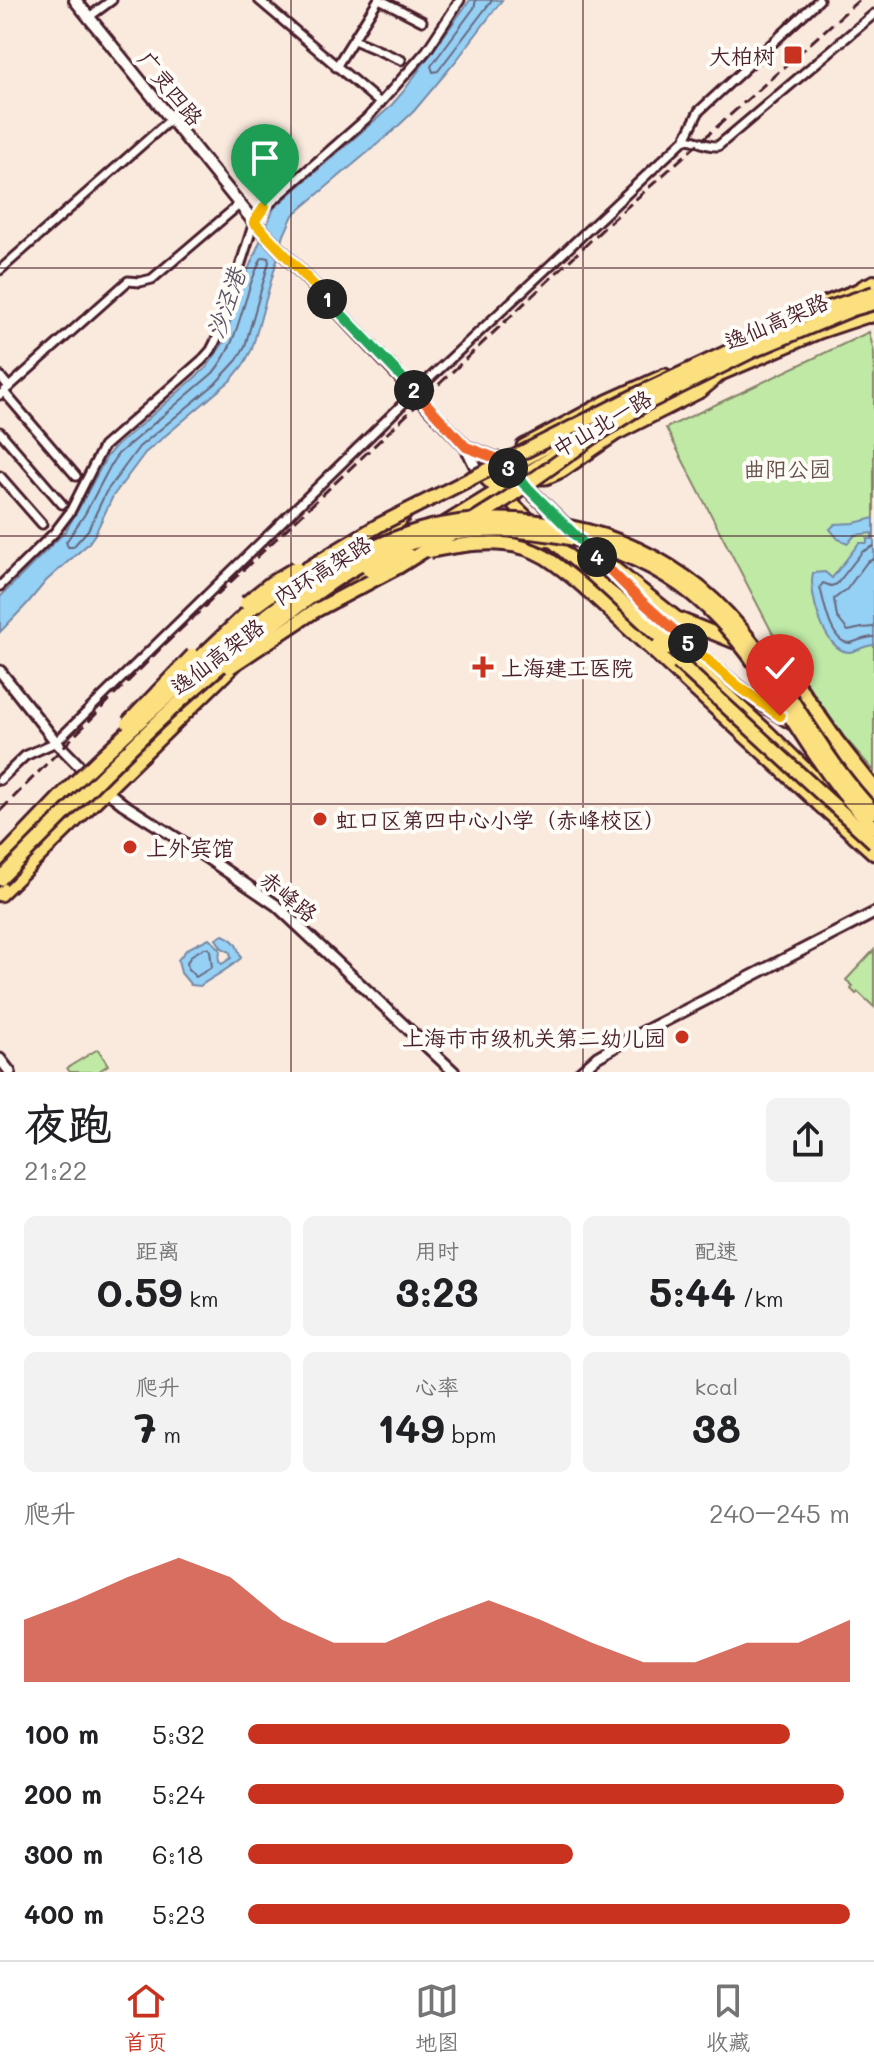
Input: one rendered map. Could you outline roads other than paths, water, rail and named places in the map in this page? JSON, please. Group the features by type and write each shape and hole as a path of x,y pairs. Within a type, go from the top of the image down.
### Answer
{"highway":[{"name":"逸仙高架路","path":"110,747 135,718 252,608 305,570 379,525 620,403 868,287"},
{"name":"逸仙高架路","path":"0,882 215,678 280,633 398,567 505,500 645,404 750,352 853,309 873,312"},
{"path":"67,790 84,768 238,610 271,583 413,502"},
{"name":"内环高架路","path":"0,860 110,747 276,607 327,572 370,548 421,529 466,522 540,521 584,530 646,553 675,569 744,630 833,761 874,812"},
{"name":"内环高架路","path":"0,882 152,726 257,636 362,564 395,548 434,537 474,531 542,532 597,544 642,562 694,596 725,626 765,676 810,748 872,830"},
{"path":"326,589 407,555 451,546 503,543 544,556 649,647 823,808"},
{"path":"592,551 676,618 763,653 788,671 874,788"},
{"path":"603,586 635,624 874,842"}],"main road":[{"name":"广灵四路","path":"75,0 257,225 466,447 478,471"},
{"name":"中山北一路","path":"0,854 205,649 271,596 394,529 413,502 478,471 607,401 868,287 874,276"},
{"name":"中山北一路","path":"0,895 227,672 326,589 519,479 546,478 562,471 616,434 701,391 721,374 873,312"},
{"name":"中山北一路","path":"478,471 508,469 574,432 646,384"},
{"name":"广灵四路","path":"466,447 501,458"},
{"path":"538,452 501,458 508,469 635,595 728,678 828,748 874,802"},
{"path":"478,471 872,830"},
{"path":"326,589 357,581 424,546 446,539 493,535 552,541"},
{"path":"823,808 854,819 872,830"},
{"path":"823,808 874,854"}],"street":[{"path":"89,17 112,0"},
{"path":"259,0 380,103"},
{"path":"336,67 380,0 422,21"},
{"path":"0,586 54,533 70,512 103,447 211,350 265,206 367,118 427,50 460,0"},
{"path":"0,780 25,756 56,742 415,392 685,139 699,111 819,0"},
{"path":"685,139 711,147 718,146 874,14"},
{"path":"354,40 401,60"},
{"path":"0,270 171,119"},
{"path":"4,392 128,281 152,279 240,204"},
{"path":"0,376 4,392 76,476"},
{"path":"0,432 62,504"},
{"path":"0,476 42,524"},
{"name":"赤峰路","path":"0,671 56,742 106,791 276,905 454,1072"},
{"path":"580,1072 618,1045 874,913"},
{"path":"0,1059 10,1072"}],"water":[{"path":"470,0 502,0 414,111 293,215 284,235 252,349 244,364 231,380 145,453 113,496 88,544 46,581 0,632 0,597 65,532 107,456 207,367 224,342 240,289 274,208 389,108"},
{"path":"874,518 874,645 850,652 841,650 833,643 820,620 813,594 813,573 825,572 832,578 859,543 872,539 872,533 855,535 848,543 838,539 830,529 835,524"},
{"path":"223,935 236,944 241,958 200,986 191,985 181,973 178,960 187,949 209,938 220,949 219,961 222,964 231,958 230,952 222,948 216,939"}],"railway":[{"path":"0,811 163,646 608,224 859,0"}],"place":[{"name":"大柏树","path":"793,55"},
{"name":"上海建工医院","path":"483,667"},
{"name":"虹口区第四中心小学（赤峰校区）","path":"320,819"},
{"name":"上外宾馆","path":"130,847"},
{"name":"上海市市级机关第二幼儿园","path":"682,1037"}],"water label":[{"name":"沙泾港","path":"225,303"}],"park label":[{"name":"曲阳公园","path":"787,468"}]}
